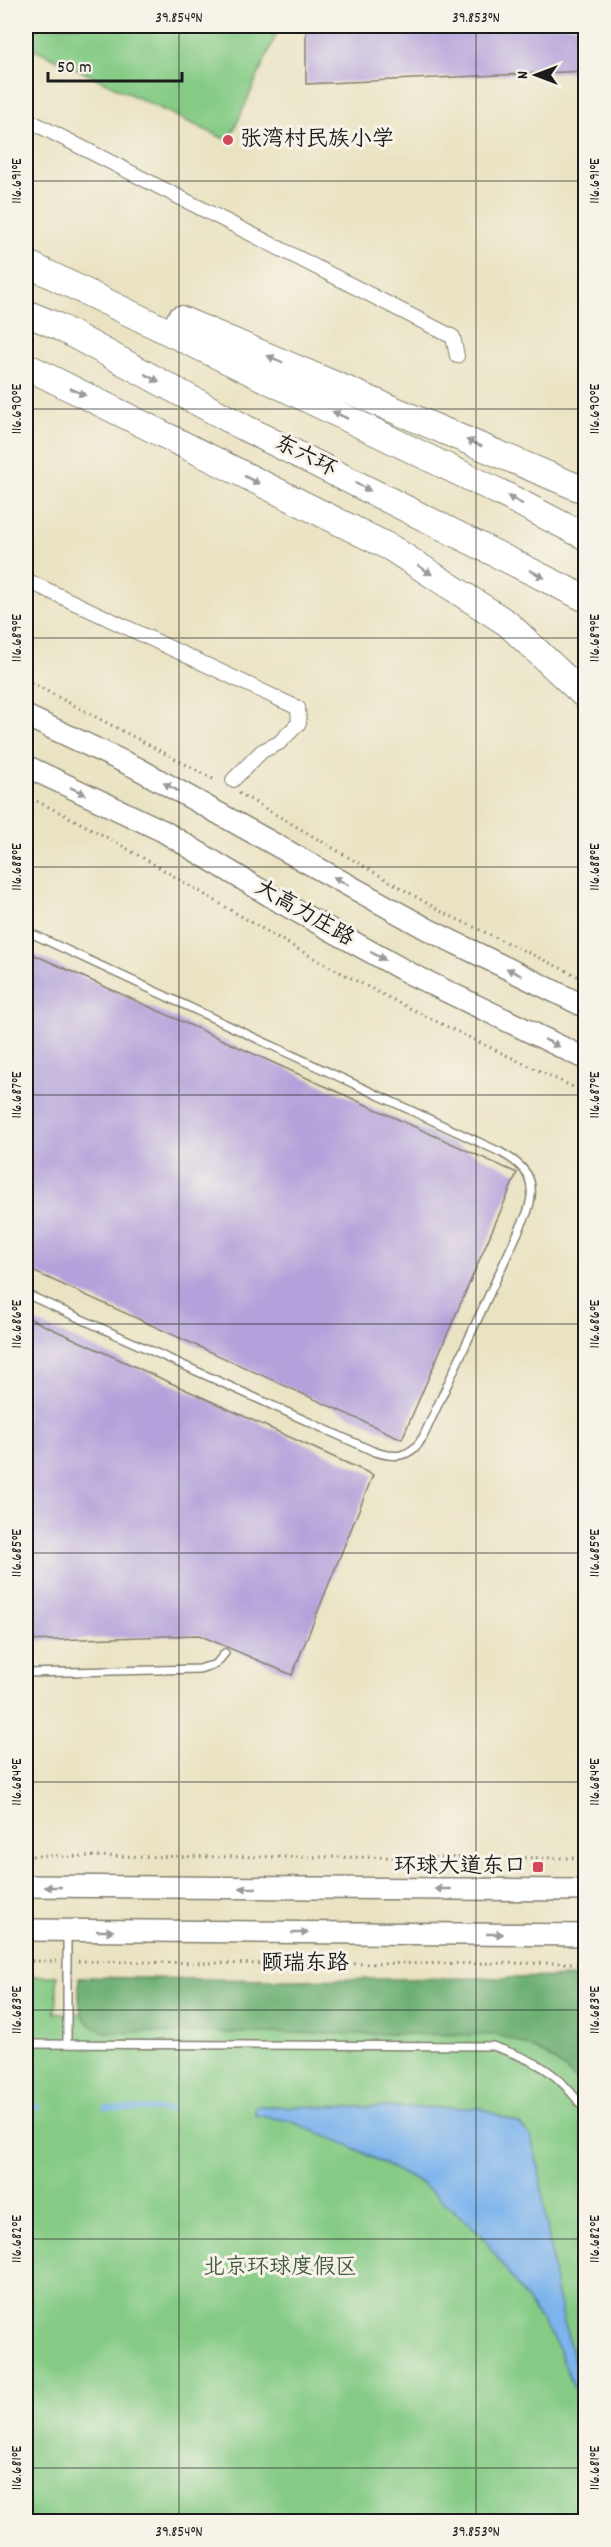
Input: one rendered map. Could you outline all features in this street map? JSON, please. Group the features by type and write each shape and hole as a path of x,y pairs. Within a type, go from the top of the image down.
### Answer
{"highway":[{"path":"26,255 585,491"},
{"path":"26,262 499,492 585,537"},
{"name":"东六环","path":"26,313 57,327 245,428 585,599"},
{"path":"26,366 391,548 507,623 585,697"}],"main road":[{"name":"大高力庄路","path":"26,716 137,768 429,930 585,1007"},
{"name":"大高力庄路","path":"26,766 163,831 282,903 409,973 585,1059"},
{"path":"26,1887 585,1890"},
{"name":"颐瑞东路","path":"26,1930 585,1935"}],"street":[{"path":"26,119 453,338 457,356"},
{"path":"26,580 298,708 299,723 279,743 262,751 231,785"}],"lane":[{"path":"26,931 500,1152 524,1169 532,1188 527,1214 423,1437 412,1451 400,1456 373,1451 26,1294"},
{"path":"26,1673 199,1669 216,1664 225,1653"},
{"path":"67,1931 67,2044"},
{"path":"26,2044 493,2046 529,2058 551,2072 569,2089 585,2112"}],"path":[{"path":"26,680 231,785 442,912 585,980"},
{"path":"26,796 133,852 310,956 398,1003 585,1093"},
{"path":"26,1856 585,1858"},
{"name":"颐瑞东路","path":"26,1961 274,1964 585,1962"}],"green space":[{"path":"31,26 280,26 229,141 26,45 26,37"},
{"name":"北京环球度假区","path":"26,1976 57,1976 57,2003 54,2013 564,2015 586,2069 585,2521 26,2522"},
{"path":"79,1977 276,1980 585,1977 585,2089 545,2055 523,2044 496,2035 103,2032 87,2022 80,2010"}],"water":[{"path":"255,2106 481,2108 520,2124 531,2137 539,2168 556,2291 573,2357 585,2392 585,2415 554,2339 481,2234 422,2184 348,2145 290,2121 255,2115"}],"building":[{"path":"306,26 585,26 585,71 306,84"},
{"path":"26,951 517,1173 402,1439 26,1268"},
{"path":"26,1317 373,1475 292,1675 199,1635 26,1641"}],"waterway":[{"path":"26,2107 38,2107"},
{"path":"105,2108 171,2110"}],"place":[{"name":"张湾村民族小学","path":"228,140"},
{"name":"环球大道东口","path":"538,1867"}]}
